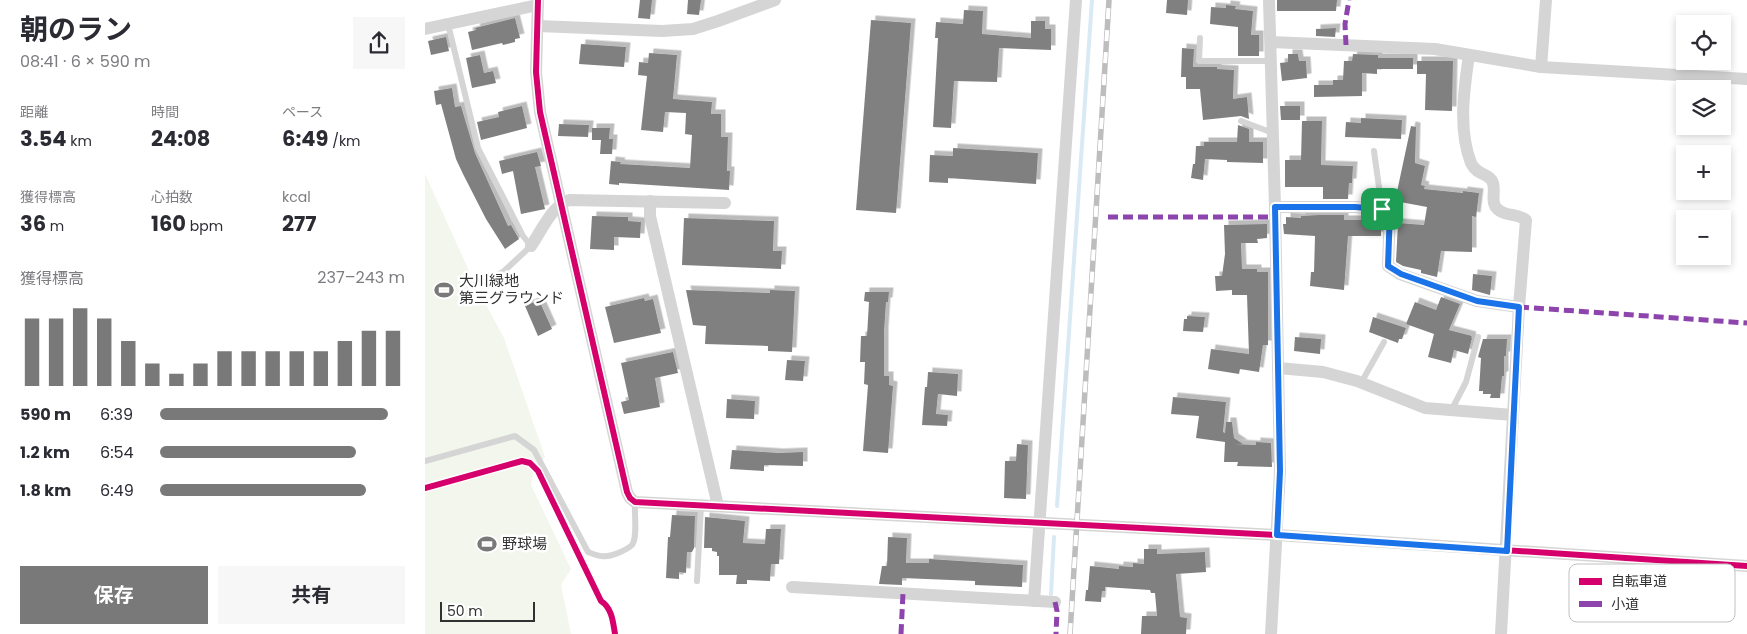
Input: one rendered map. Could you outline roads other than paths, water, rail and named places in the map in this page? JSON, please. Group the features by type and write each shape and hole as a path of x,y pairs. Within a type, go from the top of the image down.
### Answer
{"street":[{"path":"538,26 662,31 693,29 775,0"},
{"path":"1034,601 1076,0"},
{"path":"1269,0 1280,471 1271,634"},
{"path":"1541,67 1546,0"},
{"path":"425,29 538,2 537,95 540,112 627,492 635,502 1277,535 1715,564"},
{"path":"1271,42 1435,49 1541,67 1747,79"},
{"path":"1469,55 1464,89 1464,115 1466,141 1471,163 1478,172 1489,177 1493,182 1494,204 1500,211 1520,216 1526,220 1519,307 1501,634"},
{"path":"531,246 555,209 561,203 569,200 725,203"},
{"path":"650,201 650,216 718,506"},
{"path":"1275,207 1355,207 1390,210 1388,266 1401,274 1477,301 1519,307"},
{"path":"1279,368 1323,372 1361,382 1425,408 1450,412 1513,415"},
{"path":"792,587 1055,602"}],"lane":[{"path":"448,24 478,148 523,236 531,246 503,272 491,278"},
{"path":"1199,38 1199,61 1271,61"},
{"path":"1241,121 1273,133"},
{"path":"1374,151 1382,209"},
{"path":"1450,412 1466,382 1478,337"},
{"path":"1361,382 1383,342"},
{"path":"425,461 515,436 534,450 588,552 602,558 627,549 632,545 635,527 635,502"},
{"path":"697,582 701,506"}],"waterway":[{"path":"1057,506 1092,0"},
{"path":"1051,594 1054,537"}],"railway":[{"path":"1070,634 1109,0"}],"place":[{"name":"大川緑地 第三グラウンド","path":"444,290"},
{"name":"野球場","path":"487,544"}]}
